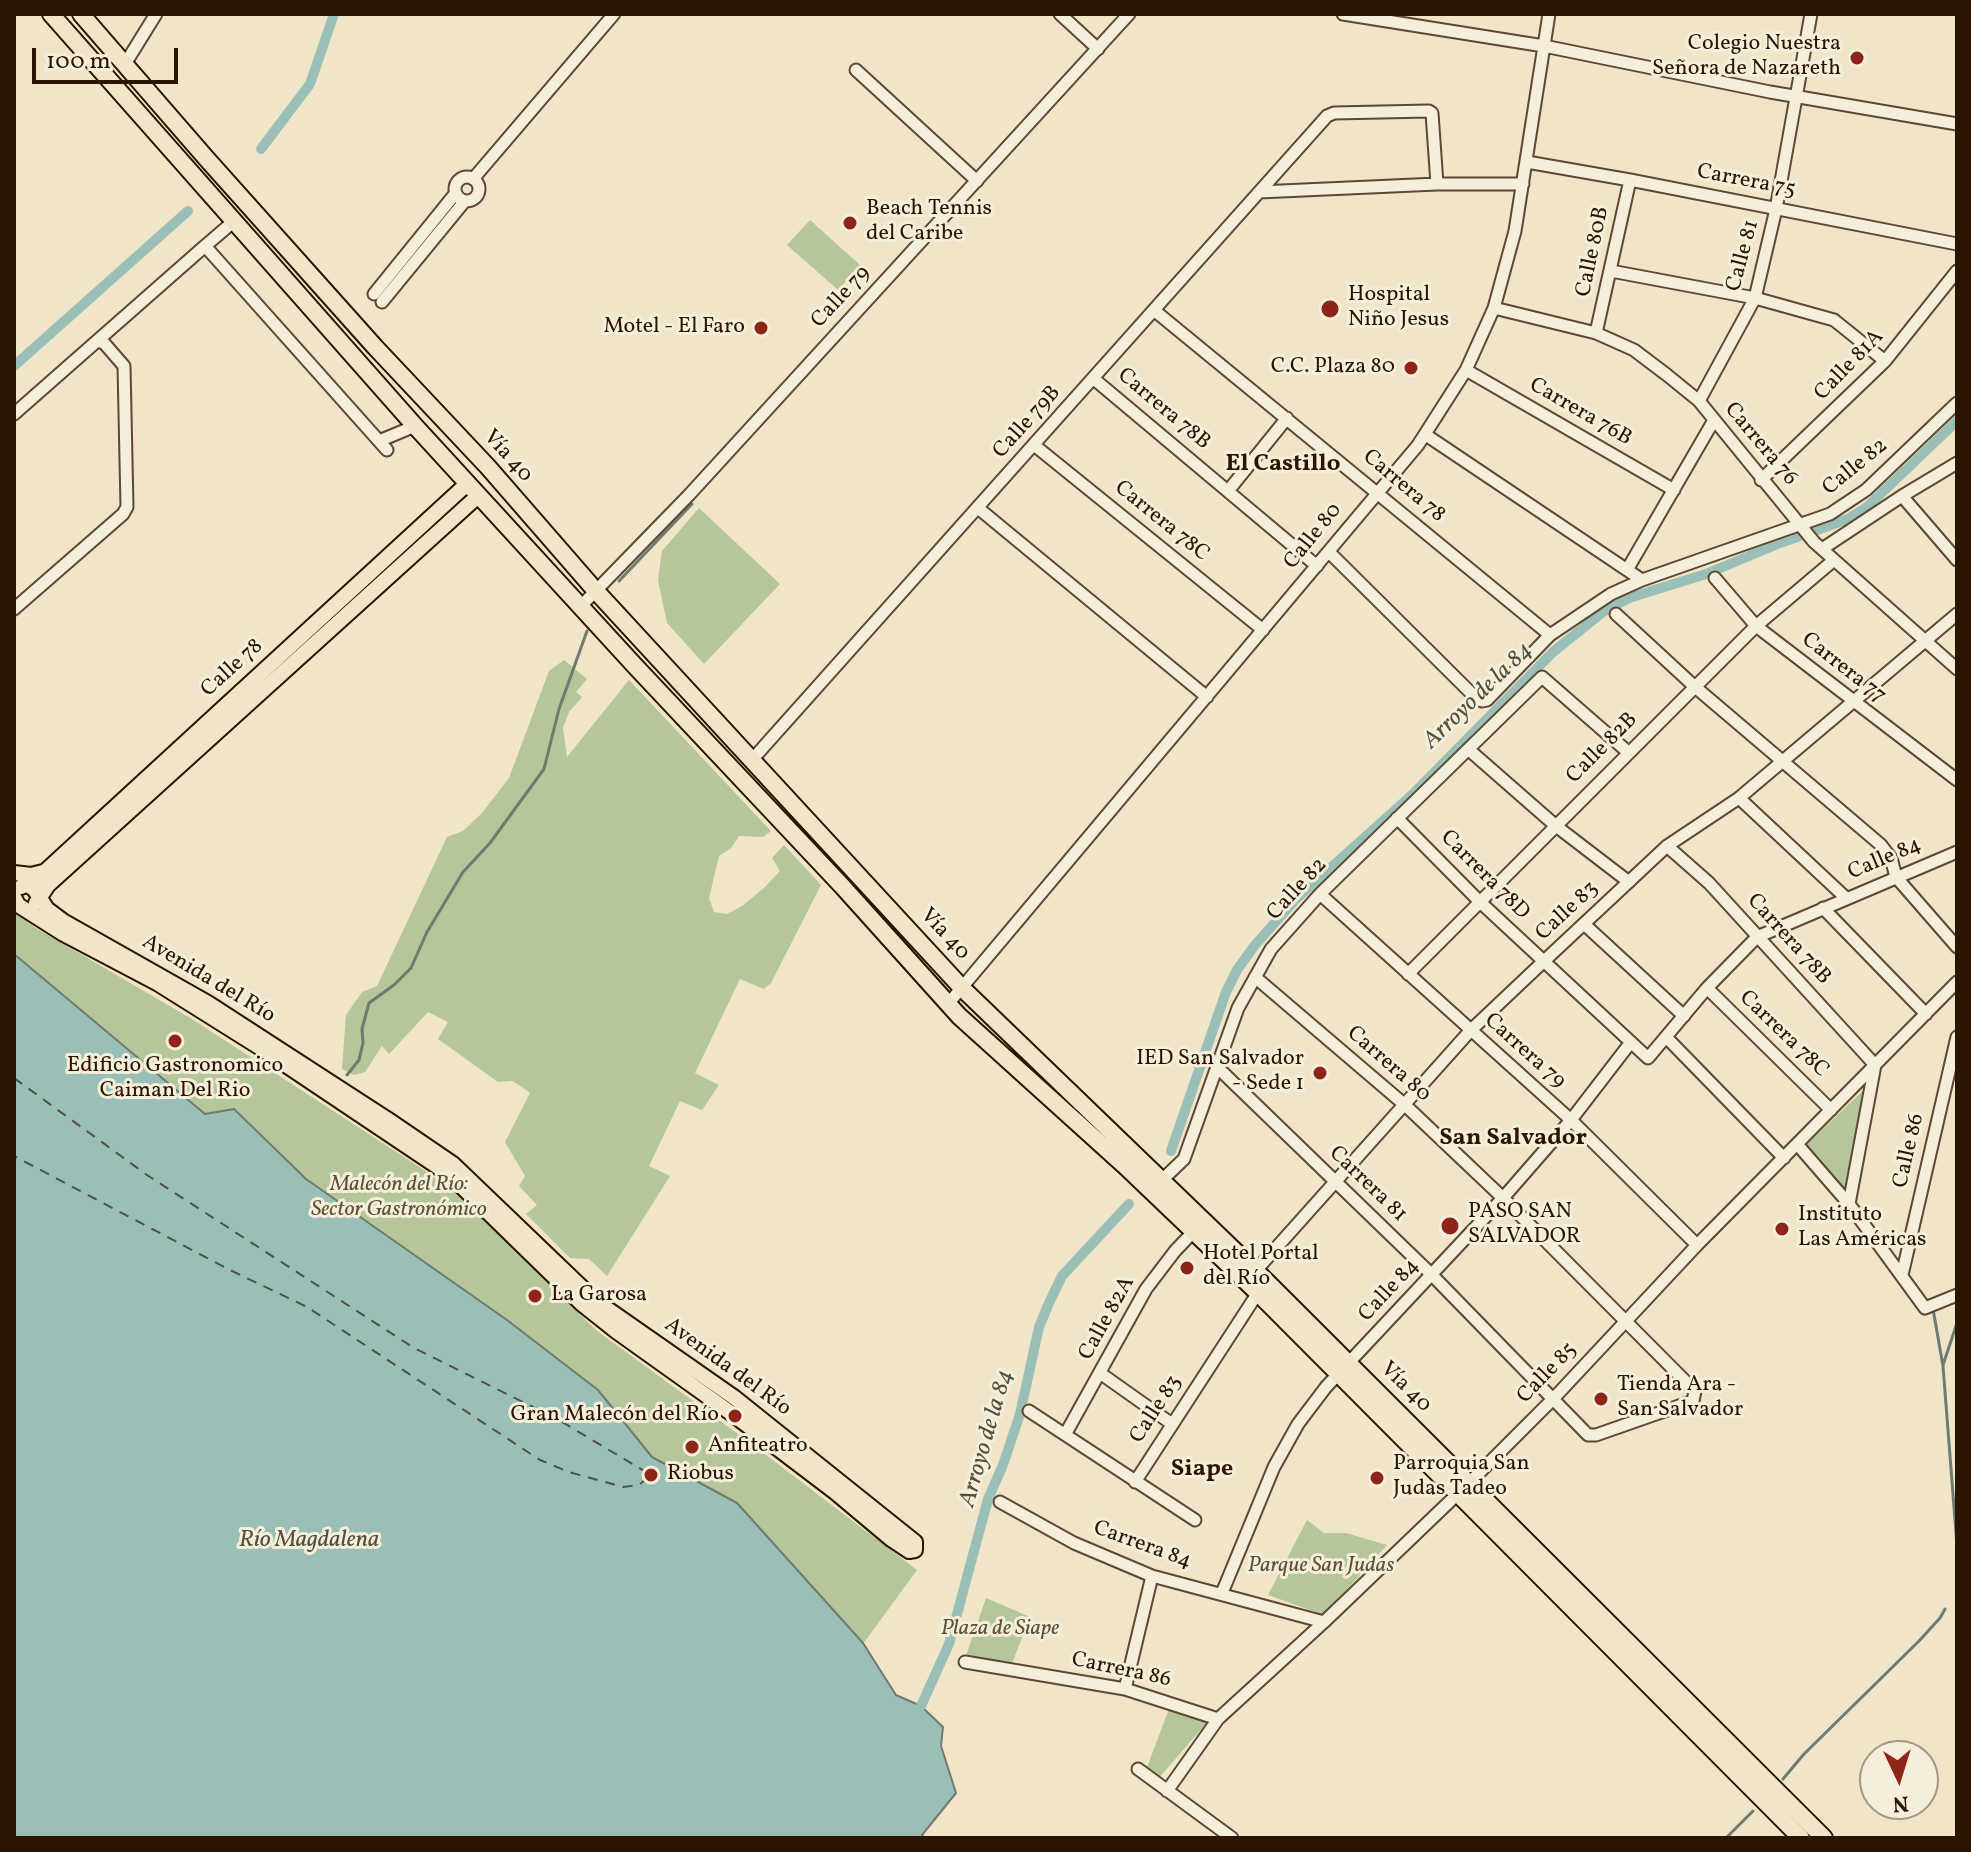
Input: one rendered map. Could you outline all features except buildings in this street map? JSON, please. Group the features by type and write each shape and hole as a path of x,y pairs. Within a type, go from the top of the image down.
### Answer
{"highway":[{"name":"Vía 40","path":"81,14 595,590 963,989 1161,1181 1256,1281 1464,1488 1824,1838"},
{"name":"Vía 40","path":"56,16 229,225 251,243 411,428 474,489 948,1004 1194,1231 1256,1281"},
{"path":"251,243 269,227"},
{"path":"411,428 434,411"},
{"path":"838,882 850,868"},
{"name":"Vía 40","path":"1464,1488 1801,1838"}],"main road":[{"name":"Calle 78","path":"19,890 47,877 474,489"},
{"name":"Calle 78","path":"38,897 47,877"},
{"path":"47,877 49,904 55,915"},
{"name":"Avenida del Río","path":"34,889 47,909 55,915 208,1003 453,1164 596,1301 735,1398 915,1542 915,1550 909,1551 891,1539 835,1492 582,1304 455,1180 435,1165 351,1107 157,983 62,933 19,890 34,889"},
{"path":"605,1322 622,1327 699,1384 735,1398"}],"street":[{"path":"125,64 156,14"},
{"path":"473,179 614,14"},
{"path":"1060,14 1098,49"},
{"name":"Calle 79","path":"581,606 689,495 1129,14"},
{"path":"1343,14 1544,46 1957,124"},
{"name":"Calle 80","path":"948,1004 1426,435 1466,370 1494,308 1515,231 1549,14"},
{"name":"Calle 81","path":"1699,401 1755,298 1776,209 1811,14"},
{"path":"856,70 977,181"},
{"name":"Calle 79B","path":"751,761 1327,116 1334,113 1429,111 1434,115 1437,184"},
{"name":"Carrera 75","path":"1527,162 1957,244"},
{"path":"465,177 473,179 478,184 478,196 472,201 460,198 455,187 458,180 465,177"},
{"name":"Calle 80B","path":"1596,333 1630,180"},
{"path":"1259,192 1437,184 1523,184"},
{"path":"378,298 460,198"},
{"path":"14,414 229,225"},
{"path":"205,246 383,445 411,428"},
{"path":"1611,271 1755,298 1834,320 1885,361"},
{"name":"Calle 81A","path":"1761,480 1885,361 1957,271"},
{"name":"Carrera 76","path":"1494,308 1596,333 1634,350 1699,401 1818,546 1957,669"},
{"name":"Carrera 78","path":"1155,311 1550,635"},
{"path":"14,609 126,510 124,366 104,343 97,341"},
{"name":"Carrera 76B","path":"1466,370 1674,490"},
{"name":"Carrera 78B","path":"1094,379 1317,566"},
{"name":"Calle 82","path":"1329,552 1477,699 1487,700 1550,635 1611,594 1642,580 1830,514 1866,490 1957,403"},
{"path":"1228,491 1287,418"},
{"path":"1627,570 1714,420"},
{"path":"1426,435 1642,580"},
{"name":"Carrera 78C","path":"1034,445 1263,630"},
{"path":"1818,546 1957,463"},
{"path":"1902,496 1957,560"},
{"path":"978,508 1207,697"},
{"name":"Calle 82B","path":"1408,974 1694,686 1756,626 1834,560"},
{"name":"Carrera 77","path":"1715,578 1756,626 1957,780"},
{"path":"1616,614 1781,762 1881,845 1891,858 1896,877 1957,947"},
{"name":"Calle 83","path":"1135,1482 1256,1281 1336,1182 1470,1031 1667,846 1739,798 1957,614"},
{"name":"Calle 82","path":"1161,1181 1184,1159 1238,1008 1271,949 1320,894 1542,677 1628,752"},
{"path":"1468,749 1556,826 1629,882"},
{"path":"1739,798 1846,898"},
{"name":"Carrera 78D","path":"1397,818 1479,901 1648,1058"},
{"name":"Carrera 78B","path":"1667,846 1709,883 1875,1065"},
{"name":"Calle 84","path":"1648,1058 1707,988 1757,937 1957,852"},
{"name":"Carrera 79","path":"1320,894 1571,1120 1697,1245"},
{"path":"1823,908 1926,1014"},
{"path":"1584,924 1684,1016"},
{"name":"Carrera 80","path":"1255,977 1405,1105 1503,1198 1695,1391 1693,1401 1590,1436"},
{"name":"Calle 85","path":"1167,1791 1218,1719 1464,1488 1554,1398 1697,1245 1957,982"},
{"name":"Carrera 78C","path":"1707,988 1831,1110"},
{"name":"Calle 86","path":"1902,1275 1957,1037"},
{"path":"1667,1038 1784,1158"},
{"name":"Calle 84","path":"1222,1593 1274,1467 1298,1424 1344,1369 1571,1120 1631,1042"},
{"path":"1849,1204 1875,1065"},
{"name":"Carrera 81","path":"1216,1066 1432,1275 1590,1436"},
{"path":"1797,1144 1849,1204 1925,1308 1957,1295"},
{"name":"Calle 82A","path":"1066,1433 1146,1289 1194,1231"},
{"path":"1100,1373 1172,1424"},
{"path":"1029,1411 1195,1520"},
{"name":"Carrera 84","path":"1000,1502 1074,1543 1152,1576 1324,1622"},
{"path":"1125,1689 1152,1576"},
{"name":"Carrera 86","path":"965,1662 1125,1689 1218,1719"},
{"path":"1138,1769 1232,1838"}],"green space":[{"path":"810,220 860,265 838,290 787,245"},
{"path":"699,508 780,584 704,664 667,623 658,580 662,551"},
{"path":"564,660 587,679 576,692 582,697 569,712 563,728 567,757 629,680 771,831 763,837 739,836 731,848 719,856 709,898 714,912 727,914 764,888 780,871 772,858 784,845 821,885 771,983 764,989 740,979 695,1073 719,1085 702,1110 680,1101 649,1166 670,1176 607,1276 589,1259 570,1258 526,1214 537,1205 519,1186 525,1176 505,1142 530,1093 513,1081 498,1082 438,1039 448,1022 428,1012 389,1054 382,1046 365,1072 354,1075 342,1069 346,1015 362,992 377,986 447,837 463,831 482,813 509,778 549,671"},
{"name":"Malecón del Río: Sector Gastronómico","path":"14,911 36,928 192,1019 424,1170 459,1196 596,1330 917,1570 863,1644 737,1504 652,1456 598,1390 507,1320 306,1179 235,1109 205,1114 14,954"},
{"path":"1871,1083 1847,1196 1805,1146"},
{"name":"Parque San Judas","path":"1307,1520 1324,1533 1346,1533 1387,1545 1324,1615 1268,1595"},
{"name":"Plaza de Siape","path":"986,1598 1030,1617 1011,1666 966,1656"},
{"path":"1170,1706 1210,1719 1158,1779 1146,1770"}],"water":[{"name":"Río Magdalena","path":"14,954 205,1114 234,1109 306,1179 507,1320 598,1390 652,1457 737,1503 863,1643 896,1695 921,1706 943,1727 941,1746 956,1793 922,1835 925,1838 14,1838"}],"waterway":[{"path":"261,149 310,84 334,14"},
{"path":"14,366 188,211"},
{"name":"Arroyo de la 84","path":"1171,1151 1226,992 1255,945 1296,899 1412,795 1553,652 1604,611 1629,598 1706,574 1848,519 1867,507 1957,421"},
{"path":"619,581 692,504"},
{"path":"347,1075 359,1060 362,1029 369,1003 411,968 427,932 463,872 490,843 544,769 559,709 587,631"},
{"name":"Arroyo de la 84","path":"921,1706 949,1644 988,1499 1020,1414 1039,1327 1062,1276 1129,1204"},
{"path":"1933,1309 1943,1366 1957,1546"},
{"path":"1943,1365 1957,1323"},
{"path":"1783,1779 1804,1754 1919,1641 1945,1609"},
{"path":"1726,1838 1753,1811"}],"ferry route":[{"path":"14,1078 147,1175 414,1348 557,1419 651,1475 639,1485 623,1487 569,1472 540,1460 307,1307 228,1269 14,1156"}],"place":[{"name":"Colegio Nuestra Señora de Nazareth","path":"1857,58"},
{"name":"Beach Tennis del Caribe","path":"850,223"},
{"name":"Hospital Niño Jesus","path":"1330,309"},
{"name":"Motel - El Faro","path":"761,328"},
{"name":"C.C. Plaza 80","path":"1411,368"},
{"name":"Edificio Gastronomico Caiman Del Rio","path":"175,1041"},
{"name":"IED San Salvador - Sede 1","path":"1320,1073"},
{"name":"PASO SAN SALVADOR","path":"1450,1226"},
{"name":"Instituto Las Américas","path":"1782,1229"},
{"name":"Hotel Portal del Río","path":"1187,1268"},
{"name":"La Garosa","path":"535,1296"},
{"name":"Tienda Ara - San Salvador","path":"1601,1399"},
{"name":"Gran Malecón del Río","path":"735,1416"},
{"name":"Anfiteatro","path":"692,1447"},
{"name":"Riobus","path":"651,1475"},
{"name":"Parroquia San Judas Tadeo","path":"1377,1478"}],"district":[{"name":"El Castillo","path":"1283,466"},
{"name":"San Salvador","path":"1513,1140"},
{"name":"Siape","path":"1202,1471"}]}
